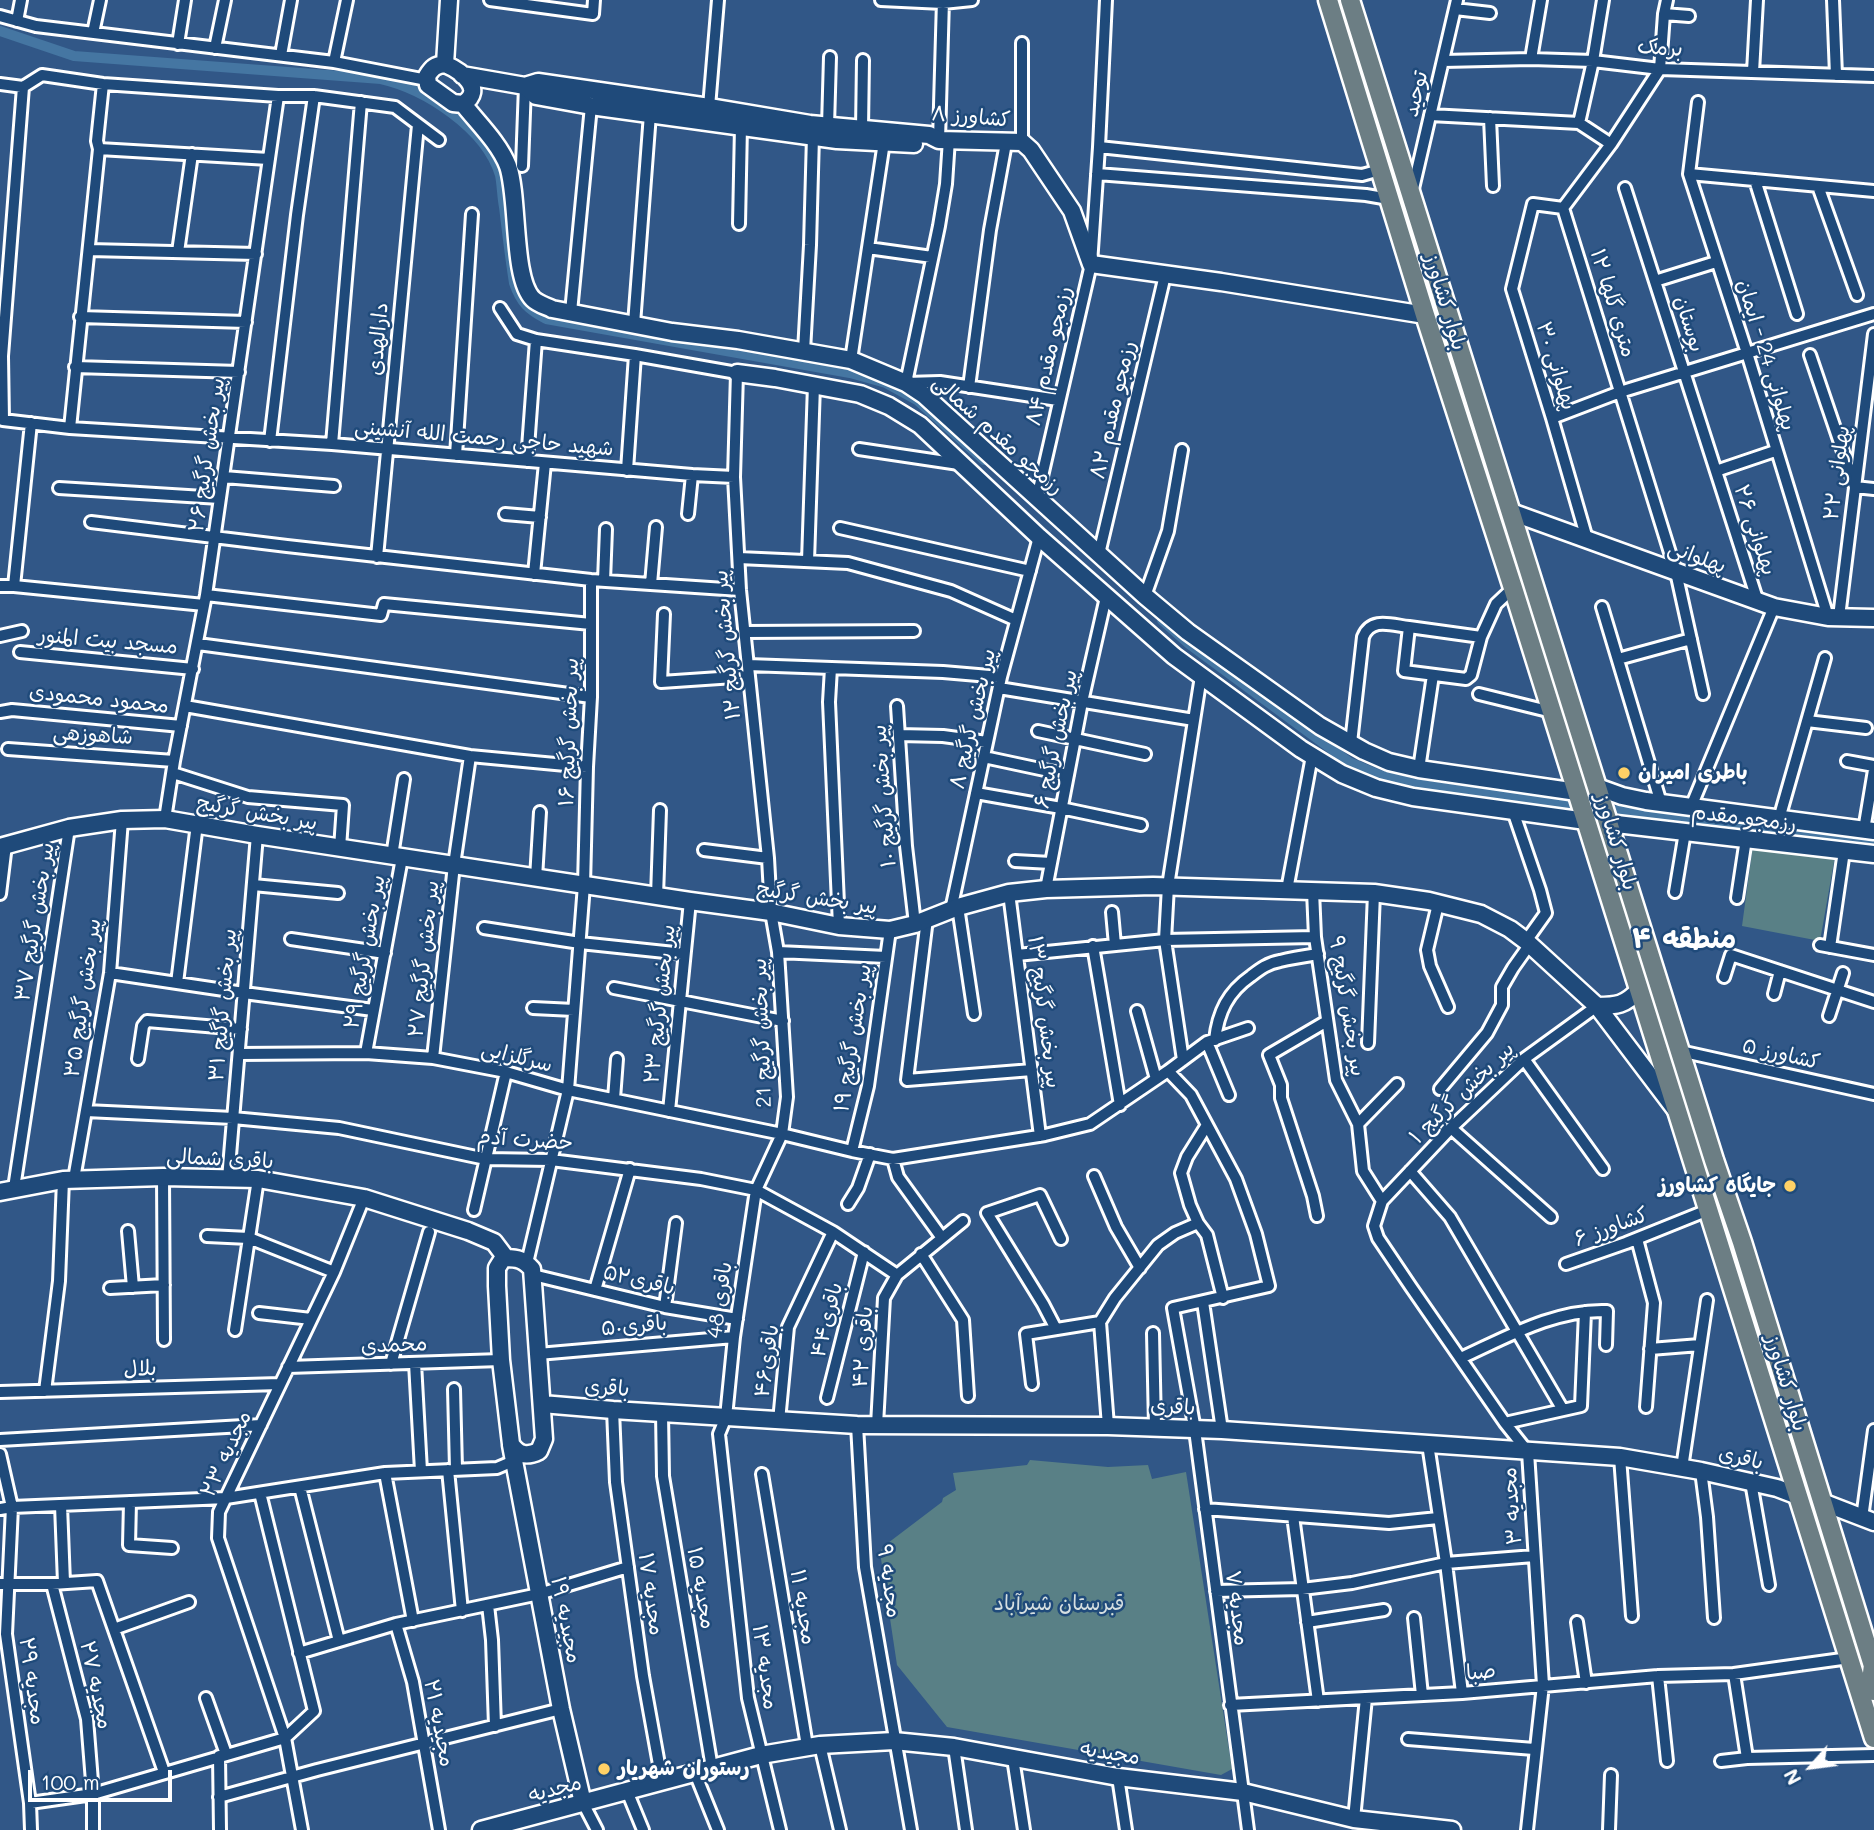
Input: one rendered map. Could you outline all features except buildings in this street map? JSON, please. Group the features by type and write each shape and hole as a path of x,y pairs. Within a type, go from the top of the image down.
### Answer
{"main road":[{"name":"بلوار کشاورز","path":"1328,0 1874,1738"},
{"name":"بلوار کشاورز","path":"1350,0 1742,1242 1873,1667 1871,1681 1874,1691"},
{"path":"1552,712 1572,706"},
{"path":"1851,1665 1864,1683 1874,1713"}],"street":[{"path":"17,21 22,0"},
{"path":"93,33 100,0"},
{"path":"178,44 186,0"},
{"path":"215,48 225,0"},
{"path":"281,55 291,0"},
{"path":"334,62 347,0"},
{"path":"445,64 449,0"},
{"path":"490,0 593,14 594,0"},
{"path":"709,107 718,0"},
{"path":"881,0 972,0"},
{"name":"رزمجو مقدم ۸۴","path":"1037,498 1091,264 1107,0"},
{"path":"1531,59 1541,0"},
{"path":"1579,123 1603,0"},
{"path":"1563,208 1611,144 1660,69 1667,0"},
{"path":"1753,72 1757,0"},
{"path":"1833,0 1836,75"},
{"path":"943,1 946,184 906,383 940,382 1058,400"},
{"path":"1456,5 1490,13"},
{"name":"توحید","path":"1411,196 1456,5"},
{"path":"1664,14 1689,16"},
{"path":"0,16 36,26 334,62 427,80"},
{"path":"969,387 990,230 1014,143 1022,43"},
{"path":"828,126 830,57"},
{"path":"862,129 863,60"},
{"name":"برمک","path":"1443,61 1593,61 1660,69 1874,76"},
{"path":"445,64 462,75 473,90 468,101 463,104 453,103 428,85 426,76 437,65 445,64"},
{"path":"0,84 23,87 42,75 103,84 314,96 395,107 439,140"},
{"path":"462,75 526,86 537,96 591,106 813,136 885,137 851,360"},
{"name":"کشاورز ۸","path":"526,86 538,82 862,129 885,137 929,135 944,139 1014,143 1031,150 1072,211 1091,264"},
{"path":"70,428 99,149 97,141 103,84"},
{"path":"522,166 526,86"},
{"name":"شهید حاجی رحمت الله آنشینی","path":"23,87 2,356 3,420 70,428 332,444 734,477"},
{"name":"پیر بخش گرگیج ۲۶","path":"165,819 205,600 278,96"},
{"path":"270,441 314,96"},
{"path":"332,444 360,102"},
{"name":"پهلوانی 24 - ایمان","path":"1698,102 1689,174 1776,451 1833,617"},
{"name":"رزمجو مقدم شمالی","path":"463,104 507,164 512,181 519,255 527,292 535,302 552,309 851,360 906,383 945,412 1145,596 1188,632 1320,726 1389,762 1419,769 1577,792"},
{"path":"571,312 591,106"},
{"path":"634,324 650,114"},
{"path":"1430,115 1579,123 1611,144"},
{"path":"1490,118 1493,186"},
{"name":"دارالهدی","path":"377,556 418,125"},
{"path":"739,224 741,126"},
{"path":"804,351 813,136"},
{"path":"1099,147 1362,175 1380,170"},
{"path":"99,149 269,159"},
{"path":"178,252 192,154"},
{"path":"1237,185 1239,162"},
{"path":"1097,174 1357,194 1390,200"},
{"path":"1356,174 1357,194"},
{"path":"1689,174 1874,191"},
{"path":"1755,180 1797,314"},
{"path":"1818,186 1857,295"},
{"name":"بوستان","path":"1625,188 1716,471"},
{"name":"پهلوانی ۳۰","path":"1563,208 1533,204 1512,289 1587,539"},
{"name":"۱۲ متری گلها","path":"1563,208 1676,572 1703,694"},
{"path":"456,455 472,214"},
{"path":"868,248 932,257"},
{"path":"89,250 256,254"},
{"path":"1655,281 1716,262"},
{"path":"1091,264 1425,315"},
{"name":"رزمجو مقدم ۸۲","path":"1099,554 1165,275"},
{"path":"500,309 517,334 537,341 814,385 860,394 890,406 920,425 1039,537 1174,656 1312,756 1342,774 1376,788 1413,797 1586,821"},
{"path":"1552,418 1620,392 1874,314"},
{"path":"80,317 246,322"},
{"name":"پهلوانی ۲۲","path":"1833,617 1870,399 1874,334"},
{"path":"527,461 537,341"},
{"path":"627,470 635,355"},
{"path":"1810,355 1855,487 1874,489"},
{"path":"75,368 239,372"},
{"name":"پیر بخش گرگیج ۱۲","path":"737,373 734,477 740,590 768,858 771,912"},
{"path":"808,561 814,385"},
{"path":"14,586 30,423"},
{"path":"859,449 962,464"},
{"path":"1145,596 1168,531 1182,450"},
{"path":"1716,471 1776,451"},
{"path":"534,574 545,463"},
{"name":"پهلوانی ۲۶","path":"1716,471 1758,602"},
{"path":"688,514 692,475"},
{"path":"224,477 334,486"},
{"path":"59,488 220,498"},
{"name":"پهلوانی","path":"1510,512 1773,607 1833,617 1874,618"},
{"path":"505,514 540,517"},
{"path":"91,522 591,580 740,590"},
{"path":"651,584 656,527"},
{"path":"840,527 1030,571"},
{"path":"604,581 606,528"},
{"name":"پیر بخش گرگیج ۸","path":"955,909 1000,682 1039,537"},
{"path":"738,558 848,563 951,591 1016,620"},
{"name":"پیر بخش گرگیج ۱۶","path":"530,1269 568,1090 584,885 591,697 591,580"},
{"path":"0,586 381,615 384,604 591,624"},
{"path":"1409,627 1404,671 1466,679 1471,675 1481,637 1496,604 1513,588"},
{"name":"پیر بخش گرگیج ۶","path":"1046,889 1106,597"},
{"path":"1602,607 1661,803"},
{"path":"1691,807 1773,607"},
{"path":"664,614 661,682 748,670 831,668 943,672 1000,682 1083,702 1194,720"},
{"path":"1351,743 1366,629 1382,624 1481,637"},
{"path":"0,636 22,631"},
{"path":"744,632 914,631"},
{"path":"1618,659 1691,639"},
{"path":"198,643 591,697"},
{"name":"مسجد بیت المنور","path":"20,652 193,668"},
{"path":"1779,819 1825,658"},
{"path":"831,668 829,702 839,926"},
{"path":"1419,769 1433,675"},
{"path":"1183,1060 1166,940 1168,887 1201,676"},
{"path":"1479,694 1552,712"},
{"path":"186,706 470,756 587,766"},
{"name":"پیر بخش گرگیج ۱۰","path":"897,706 906,846 921,921 907,1080 1031,1069"},
{"name":"محمود محمودی","path":"0,712 12,709 181,726"},
{"path":"1807,721 1866,728"},
{"path":"1038,731 1145,754"},
{"path":"899,735 943,736 987,742"},
{"name":"شاهوزهی","path":"8,749 174,767 248,797 343,805 340,848"},
{"name":"پیر بخش گرگیج ۲۷","path":"433,1058 454,865 470,756"},
{"path":"1287,891 1312,756"},
{"path":"984,757 1068,775"},
{"path":"1847,761 1874,768 1869,831"},
{"name":"پیر بخش گرگیج ۲۹","path":"366,1053 385,953 404,779"},
{"name":"رزمجو مقدم","path":"1597,787 1622,796 1661,803 1869,831"},
{"path":"976,793 1140,825"},
{"path":"657,896 660,810"},
{"path":"1440,1089 1487,1033 1502,1005 1502,987 1546,913 1514,811"},
{"path":"536,878 540,812"},
{"name":"پیر بخش گرگیج","path":"3,846 69,828 122,820 165,819 397,857 771,912 839,926 890,930 1009,893 1046,889 1168,887 1374,893 1481,914 1528,942 1597,1006 1677,1112"},
{"name":"پیر بخش گرگیج ۳۵","path":"45,1391 69,1180 86,1111 110,973 122,820"},
{"name":"رزمجو مقدم","path":"1608,823 1874,855"},
{"path":"177,983 197,824"},
{"name":"پیر بخش گرگیج ۳۷","path":"7,1190 69,828"},
{"path":"1675,892 1685,832"},
{"name":"پیر بخش گرگیج ۳۱","path":"228,1179 257,835"},
{"path":"1737,898 1746,839"},
{"path":"0,894 3,846"},
{"path":"704,850 768,858"},
{"path":"1844,851 1825,946 1874,955"},
{"path":"1015,861 1051,863"},
{"path":"253,885 338,893"},
{"name":"پیر بخش گرگیج ۹","path":"1313,891 1315,937 1336,1080 1358,1124 1363,1171 1382,1201"},
{"name":"پیر بخش گرگیج ۱۳","path":"1009,893 1040,1136"},
{"path":"1368,1043 1374,893"},
{"name":"پیر بخش گرگیج ۲۳","path":"669,1111 690,901"},
{"path":"1438,904 1427,950 1430,966 1448,1007"},
{"path":"955,909 974,1014"},
{"name":"پیر بخش گرگیج 21","path":"756,1190 782,1134 787,1097 778,952 771,912"},
{"path":"1112,912 1115,944"},
{"path":"484,928 580,943 684,954"},
{"name":"پیر بخش گرگیج ۱۹","path":"852,1151 868,1086 890,930"},
{"path":"1017,955 1166,940 1315,937"},
{"path":"291,939 385,953"},
{"path":"1093,946 1120,1105"},
{"path":"778,952 886,957"},
{"path":"1229,1095 1211,1041 1225,1002 1238,985 1264,966 1318,954"},
{"path":"1724,978 1731,955 1874,1002"},
{"path":"1774,994 1780,971"},
{"path":"110,973 373,1010"},
{"path":"1829,1016 1843,973"},
{"path":"614,988 783,1021"},
{"path":"1597,1006 1616,1006 1630,999 1639,990"},
{"name":"پیر بخش گرگیج ۱","path":"1374,1226 1382,1201 1451,1128 1524,1059 1597,1006"},
{"path":"533,1008 574,1010"},
{"path":"1137,1011 1156,1079"},
{"path":"138,1059 143,1026 147,1021 241,1029"},
{"path":"1317,1216 1281,1098 1281,1085 1269,1055 1327,1021"},
{"path":"942,1238 898,1177 893,1159 1040,1136 1090,1124 1211,1041 1248,1028"},
{"name":"کشاورز ۵","path":"1680,1051 1874,1094"},
{"name":"سرگلزایی","path":"239,1054 366,1053 433,1058 506,1072 568,1090 893,1159"},
{"path":"614,1099 617,1059"},
{"path":"1524,1059 1603,1169"},
{"path":"1168,1071 1191,1096 1236,1180 1256,1234 1269,1286 1203,1302 1222,1430"},
{"path":"474,1210 506,1072"},
{"path":"1358,1124 1397,1084"},
{"name":"حضرت آدم","path":"86,1111 233,1118 339,1128 486,1159 551,1160 630,1169 756,1190 833,1232 897,1275"},
{"path":"1207,1125 1187,1157 1181,1173 1190,1205 1207,1235 1223,1298"},
{"path":"1451,1128 1551,1217"},
{"path":"848,1203 858,1188 870,1154"},
{"path":"595,1290 630,1169"},
{"path":"1410,1171 1450,1217 1563,1410"},
{"path":"1094,1176 1116,1227 1140,1268"},
{"path":"163,1177 164,1340"},
{"name":"باقری شمالی","path":"7,1190 69,1180 163,1177 258,1179 364,1198 468,1231 494,1242 506,1258"},
{"path":"236,1330 258,1179"},
{"name":"باقری 48","path":"726,1417 734,1337 756,1190"},
{"path":"1056,1329 987,1213 1040,1195 1061,1239"},
{"name":"مجدیه ۲۳","path":"302,1830 285,1738 218,1538 219,1512 334,1272 364,1198"},
{"name":"کشاورز ۶","path":"1566,1264 1708,1210"},
{"name":"باقری ۴۲","path":"877,1425 884,1298 897,1275 963,1222"},
{"path":"665,1307 676,1223"},
{"path":"1108,1426 1100,1322 1115,1298 1158,1245 1175,1233 1198,1223"},
{"name":"مجدیه ۳","path":"1374,1226 1378,1238 1505,1423 1528,1452 1543,1685 1527,1830"},
{"path":"128,1231 133,1287"},
{"path":"391,1364 429,1232"},
{"name":"باقری۴۶","path":"779,1420 788,1327 833,1232"},
{"path":"207,1236 250,1238 334,1272"},
{"path":"1637,1238 1654,1303 1646,1407"},
{"name":"باقری۴۴","path":"827,1398 864,1252"},
{"path":"921,1254 963,1320 968,1396"},
{"path":"0,1509 226,1498 385,1474 497,1468 539,1451 544,1439 530,1269 519,1258 506,1258 497,1268 501,1360 511,1444 520,1454 520,1458"},
{"name":"باقری۵۲","path":"530,1269 595,1290 665,1307 737,1319"},
{"path":"110,1288 164,1285"},
{"path":"1682,1468 1707,1300"},
{"name":"مجدیه ۷","path":"1203,1302 1173,1308 1195,1430 1248,1830"},
{"path":"1461,1358 1550,1319 1586,1312 1607,1311 1606,1345"},
{"path":"1505,1423 1581,1406 1586,1312"},
{"path":"259,1314 311,1319"},
{"path":"1032,1384 1026,1334 1100,1322"},
{"path":"1153,1333 1155,1427"},
{"name":"باقری۵۰","path":"538,1354 734,1337"},
{"path":"1650,1349 1700,1345"},
{"name":"محمدی","path":"288,1367 501,1360"},
{"path":"415,1363 421,1471"},
{"name":"بلال","path":"0,1392 280,1384"},
{"path":"454,1389 452,1469 462,1611"},
{"name":"باقری","path":"542,1404 857,1425 1108,1426 1222,1430 1620,1457 1701,1471 1777,1488 1798,1496"},
{"name":"مجدیه ۱۷","path":"613,1410 616,1482 643,1676 662,1781"},
{"name":"مجدیه ۱۵","path":"662,1413 663,1476 712,1768"},
{"name":"مجدیه ۱۳","path":"726,1417 719,1434 748,1698 780,1830"},
{"path":"0,1440 261,1424"},
{"name":"مجدیه ۹","path":"857,1425 865,1567 911,1830"},
{"path":"1822,1502 1868,1520 1874,1430"},
{"path":"1428,1444 1462,1693"},
{"name":"مجدیه ۲۹","path":"0,1454 12,1507 4,1584 3,1634 32,1830"},
{"path":"1620,1457 1632,1616"},
{"name":"مجیدیه ۱۹","path":"520,1458 539,1594 561,1709 583,1803"},
{"path":"1701,1471 1714,1618"},
{"path":"385,1474 413,1621"},
{"name":"مجدیه ۱۱","path":"762,1474 813,1745 840,1830"},
{"path":"1751,1482 1769,1585"},
{"path":"300,1487 339,1641"},
{"path":"30,1803 93,1794 285,1738 314,1711 260,1493"},
{"path":"130,1502 129,1545 172,1548"},
{"name":"مجدیه ۲۷","path":"61,1505 58,1584 87,1719 93,1830"},
{"path":"1205,1508 1389,1523 1438,1518"},
{"path":"1293,1516 1318,1701"},
{"path":"1216,1591 1303,1589 1352,1583 1446,1563 1534,1556"},
{"path":"299,1653 396,1624 539,1594 628,1567"},
{"path":"4,1584 97,1581 164,1772"},
{"path":"114,1629 189,1602"},
{"path":"488,1605 495,1726"},
{"path":"1307,1622 1384,1610"},
{"path":"1414,1618 1422,1695"},
{"path":"1577,1622 1586,1683"},
{"name":"مجیدیه ۲۱","path":"396,1624 413,1682 439,1830"},
{"name":"صبا","path":"1230,1705 1462,1693 1658,1676 1734,1674 1851,1665"},
{"path":"1734,1674 1747,1758"},
{"path":"1658,1676 1667,1761"},
{"path":"206,1698 223,1755 219,1797 220,1830"},
{"path":"1361,1823 1366,1698"},
{"path":"219,1797 561,1709"},
{"path":"1408,1739 1534,1749"},
{"name":"مجیدیه","path":"761,1755 813,1745 894,1741 954,1747 1118,1777 1243,1792 1361,1823 1452,1830"},
{"path":"954,1747 966,1830"},
{"name":"مجدیه","path":"481,1830 761,1755"},
{"path":"1721,1761 1874,1755"},
{"path":"1013,1758 1024,1830"},
{"path":"695,1773 718,1830"},
{"path":"1609,1830 1611,1775"},
{"path":"1118,1777 1126,1830"},
{"path":"627,1791 643,1830"},
{"path":"583,1803 597,1830"}],"green space":[{"path":"1753,845 1835,856 1820,941 1742,926"},
{"name":"قبرستان شیرآباد","path":"1030,1460 1108,1467 1148,1465 1152,1479 1186,1472 1232,1769 1221,1775 947,1727 897,1665 880,1552 884,1546 956,1490 953,1473 1027,1465"}],"waterway":[{"path":"0,31 74,56 381,79 398,84 452,113 482,142 493,158 501,179 514,283 522,301 534,312 546,319 850,373 886,383 917,400 984,460"},
{"path":"1162,620 1189,644 1349,762 1380,775 1415,784 1568,805"},
{"path":"1618,810 1874,842"}],"place":[{"name":"باطری امیران","path":"1624,773"},
{"name":"جایگاه کشاورز","path":"1790,1186"},
{"name":"رستوران شهریار","path":"604,1769"}],"district":[{"name":"منطقه ۴","path":"1684,939"}]}
